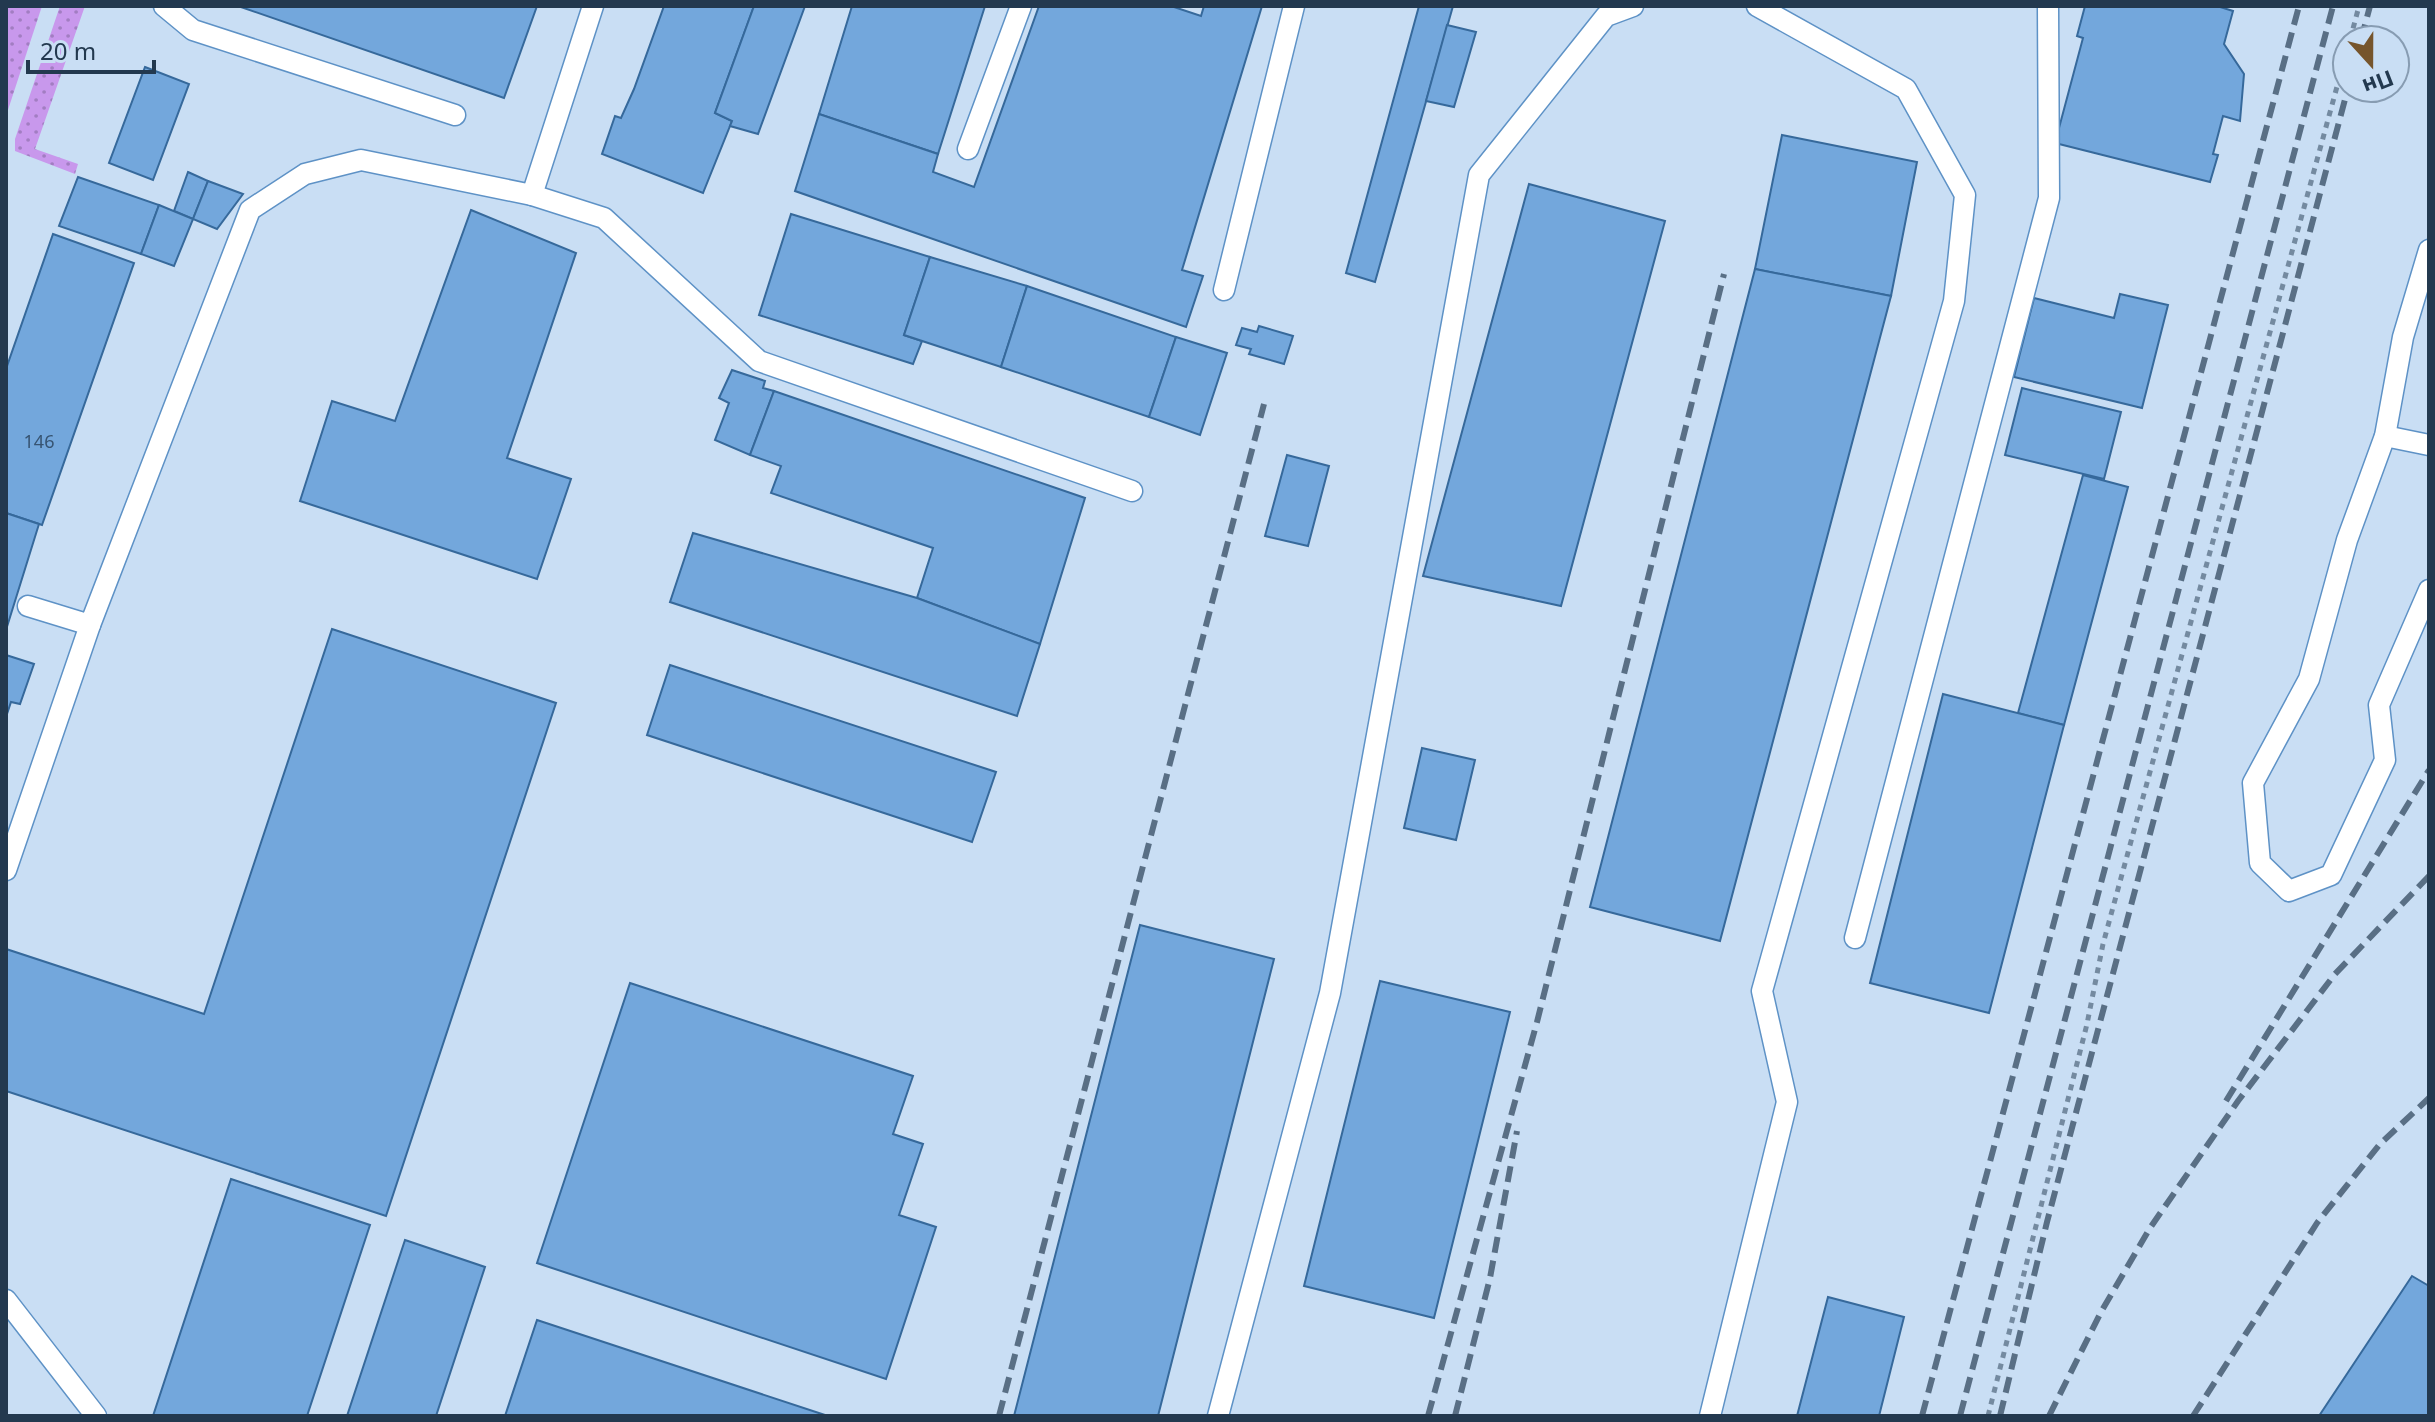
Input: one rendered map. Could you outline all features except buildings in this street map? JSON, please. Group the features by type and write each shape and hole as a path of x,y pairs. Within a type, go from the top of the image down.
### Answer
{"lane":[{"path":"164,6 193,30 455,115"},
{"path":"532,195 593,6"},
{"path":"968,149 1021,6"},
{"path":"1224,290 1294,6"},
{"path":"1218,1416 1330,993 1479,175 1606,16 1633,6"},
{"path":"1710,1416 1787,1102 1762,991 1954,301 1965,195 1906,89 1757,6"},
{"path":"1855,938 2049,198 2048,6"},
{"path":"6,870 90,625 250,210 305,174 361,160 532,195 604,218 759,361 1132,491"},
{"path":"2429,250 2403,337 2385,436 2347,540 2309,679 2253,783 2260,863 2289,891 2331,875 2385,760 2379,705 2429,590"},
{"path":"2385,436 2429,445"},
{"path":"28,606 90,625"},
{"path":"6,1300 96,1416"}],"path":[{"path":"1988,1416 2087,1024 2103,944 2332,104"}],"shaded area":[{"path":"6,6 42,6 6,116"},
{"path":"60,6 85,6 35,149 78,164 75,174 15,151 15,139"}],"railway":[{"path":"1922,1416 2299,6"},
{"path":"1960,1416 2333,6"},
{"path":"2365,24 2370,6"},
{"path":"2000,1416 2047,1222 2344,104"},
{"path":"1428,1416 1537,1022 1724,274"},
{"path":"999,1416 1264,404"},
{"path":"2226,1101 2429,770"},
{"path":"2049,1416 2101,1312 2150,1228 2238,1101 2335,974 2429,876"},
{"path":"2193,1416 2317,1223 2380,1144 2429,1098"},
{"path":"1455,1416 1490,1278 1517,1131"}]}
